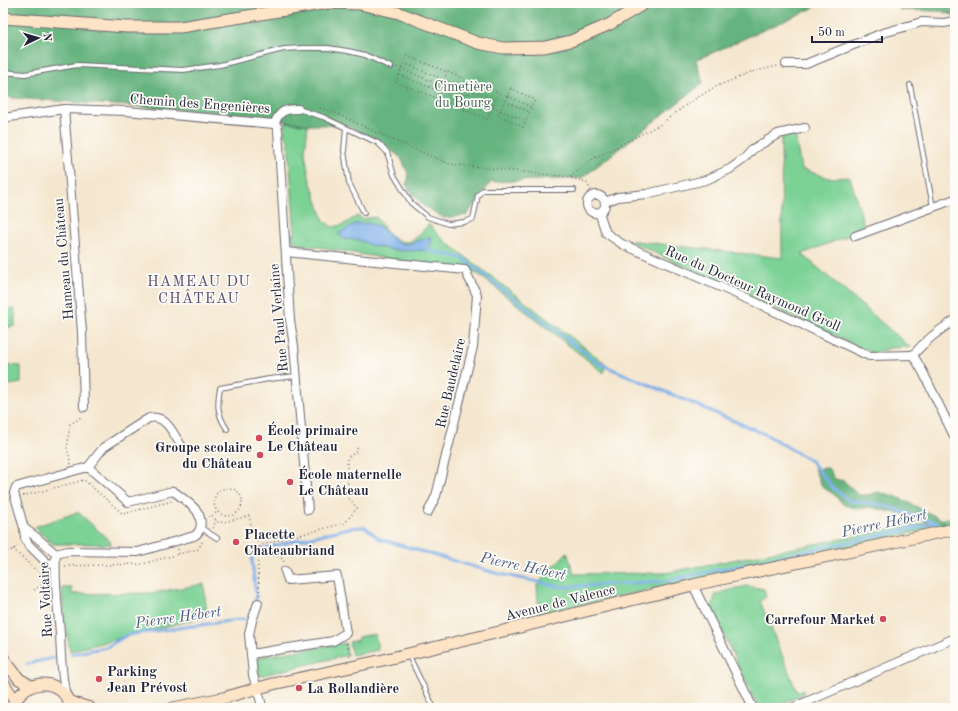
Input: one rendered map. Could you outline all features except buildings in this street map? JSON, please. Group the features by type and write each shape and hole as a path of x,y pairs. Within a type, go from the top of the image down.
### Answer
{"main road":[{"path":"3,18 127,28 180,26 328,3 360,4 399,13 478,43 503,48 545,47 571,41 610,24 644,3"},
{"name":"Avenue de Valence","path":"173,708 223,698 257,688 408,654 693,585 955,529"},
{"path":"3,658 19,679 32,686"},
{"path":"3,682 14,704"},
{"path":"14,704 19,694 32,686 47,685 54,687 69,702 90,708"}],"street":[{"path":"786,64 806,64 883,33 922,22 955,21"},
{"name":"Chemin des Engenières","path":"3,118 64,109 126,111 274,124 281,113 286,109 298,109"},
{"name":"Hameau du Château","path":"64,109 82,332 84,407"},
{"name":"Rue Paul Verlaine","path":"274,124 277,126 278,130 290,320 308,510"},
{"path":"605,202 618,197 646,194 706,180 730,169 744,159 753,150 778,134 805,128"},
{"path":"594,194 600,195 605,202 605,207 600,212 592,212 587,206 588,199 594,194"},
{"path":"855,236 955,199"},
{"name":"Rue du Docteur Raymond Groll","path":"600,212 606,233 622,244 757,303 869,356 913,355"},
{"name":"Rue Baudelaire","path":"286,252 465,270 477,294 473,347 436,496 428,512"},
{"path":"955,320 923,344 913,355 923,372 955,438"},
{"path":"58,567 47,563 28,544 25,538 24,528 14,493 16,487 88,467 104,447 149,418 157,417 162,419 181,445"},
{"path":"88,467 128,502 172,491 197,512 201,528"},
{"path":"24,528 56,554"},
{"name":"Rue Voltaire","path":"69,702 62,682 55,586 58,567 56,554 68,552 138,552 194,536 198,534 201,528"},
{"path":"251,654 333,641 346,633 338,576 288,580 285,571"},
{"path":"693,585 752,708"},
{"path":"258,603 249,634 253,675 261,702 261,708"},
{"path":"792,708 955,638"},
{"path":"47,685 56,682 62,677"}],"lane":[{"path":"3,72 25,74 77,65 183,70 220,65 284,49 303,48 328,48 348,51 365,55 391,67"},
{"path":"910,85 933,207"},
{"path":"298,109 324,117 378,143 387,152 394,175 411,203 428,217 448,224 473,219 478,195 483,190 574,190"},
{"path":"346,128 344,151 349,183 364,213"},
{"path":"227,428 222,421 217,404 220,388 269,379 296,376"},
{"path":"201,528 217,538"},
{"path":"408,654 434,708"}],"path":[{"path":"938,3 955,17"},
{"path":"407,56 465,79 454,105 396,82 402,68 407,56"},
{"path":"404,63 462,87"},
{"path":"570,177 591,160 661,124 690,102 715,87 752,72 786,64"},
{"path":"391,67 392,65 402,68 526,121"},
{"path":"436,98 447,72"},
{"path":"399,75 457,98"},
{"path":"474,83 499,93 487,119 462,109 468,96 474,83"},
{"path":"511,88 535,100 523,127 498,115 505,101 511,88"},
{"path":"470,90 496,100"},
{"path":"508,96 532,107"},
{"path":"465,101 491,111"},
{"path":"505,101 530,112"},
{"path":"320,108 333,112 388,138 450,164 570,177 586,182 594,194"},
{"path":"73,471 67,449 70,424 79,419 84,407"},
{"path":"258,603 260,594 258,549 261,545 345,523 357,508 348,496 347,458 357,452 357,446"},
{"path":"19,497 84,480 123,514 167,504"},
{"path":"226,488 233,489 239,493 242,500 242,508 237,514 230,517 223,516 217,512 214,505 214,497 219,491 226,488"},
{"path":"217,512 212,516 219,522 249,516 255,541 289,535 290,538"},
{"path":"3,552 13,549 25,538"},
{"path":"13,549 39,573 41,573 43,584"},
{"path":"58,567 66,565 142,564 179,554"},
{"path":"258,558 275,555 283,559 285,571"},
{"path":"34,590 43,584 51,584 55,586"},
{"path":"346,633 351,666"}],"green space":[{"name":"Cimetière du Bourg","path":"3,3 820,3 811,9 696,60 703,83 582,178 491,182 467,215 444,218 422,205 406,185 409,176 401,158 380,141 346,125 308,125 245,114 13,98 3,95"},
{"path":"905,3 955,3 955,16 941,11 899,10"},
{"path":"286,122 308,125 305,152 309,177 324,221 332,227 343,225 357,216 363,219 376,217 390,235 400,241 405,242 416,238 429,224 441,238 605,363 604,373 478,274 294,243 290,235 295,234 288,140 284,136"},
{"path":"795,134 801,169 829,178 850,177 865,229 802,254 910,347 891,348 873,353 627,240 782,258 781,138"},
{"path":"3,309 15,309 15,326 3,328"},
{"path":"3,365 21,366 21,383 3,386"},
{"path":"828,468 835,479 844,481 859,495 868,495 878,492 895,496 946,523 938,527 929,524 922,519 870,507 859,509 844,505 832,493 823,488 814,469"},
{"path":"78,512 110,541 111,544 53,544 34,527"},
{"path":"955,517 955,524 539,614 537,585 567,552 574,574 665,573"},
{"path":"204,584 207,616 70,651 64,619 62,588 72,588 72,594 152,593"},
{"path":"746,586 764,589 766,597 760,601 797,692 803,690 804,694 771,708 764,708 755,701 711,608 716,594"},
{"path":"375,634 378,650 352,655 349,642 358,640 358,637"},
{"path":"345,643 348,655 259,676 257,662 259,657"}],"water":[{"path":"368,223 379,226 398,243 408,244 430,237 431,244 426,250 403,251 370,245 359,240 344,239 338,234 355,224"}],"waterway":[{"name":"Pierre Hébert","path":"426,250 462,258 598,363 767,435 811,461 833,488 850,501 879,504 937,523"},
{"name":"Pierre Hébert","path":"261,549 349,528 365,527 380,539 495,573 563,587 666,581 938,523"},
{"name":"Pierre Hébert","path":"254,549 252,561 256,597 254,605"},
{"name":"Pierre Hébert","path":"71,654 107,647 127,635 244,619"},
{"name":"Pierre Hébert","path":"27,664 57,657"}],"place":[{"name":"École primaire Le Château","path":"259,438"},
{"name":"Groupe scolaire du Château","path":"260,455"},
{"name":"École maternelle Le Château","path":"290,482"},
{"name":"Placette Chateaubriand","path":"236,542"},
{"name":"Carrefour Market","path":"883,619"},
{"name":"Parking Jean Prévost","path":"99,679"},
{"name":"La Rollandière","path":"299,688"}],"district":[{"name":"HAMEAU DU CHÂTEAU","path":"199,290"}]}
